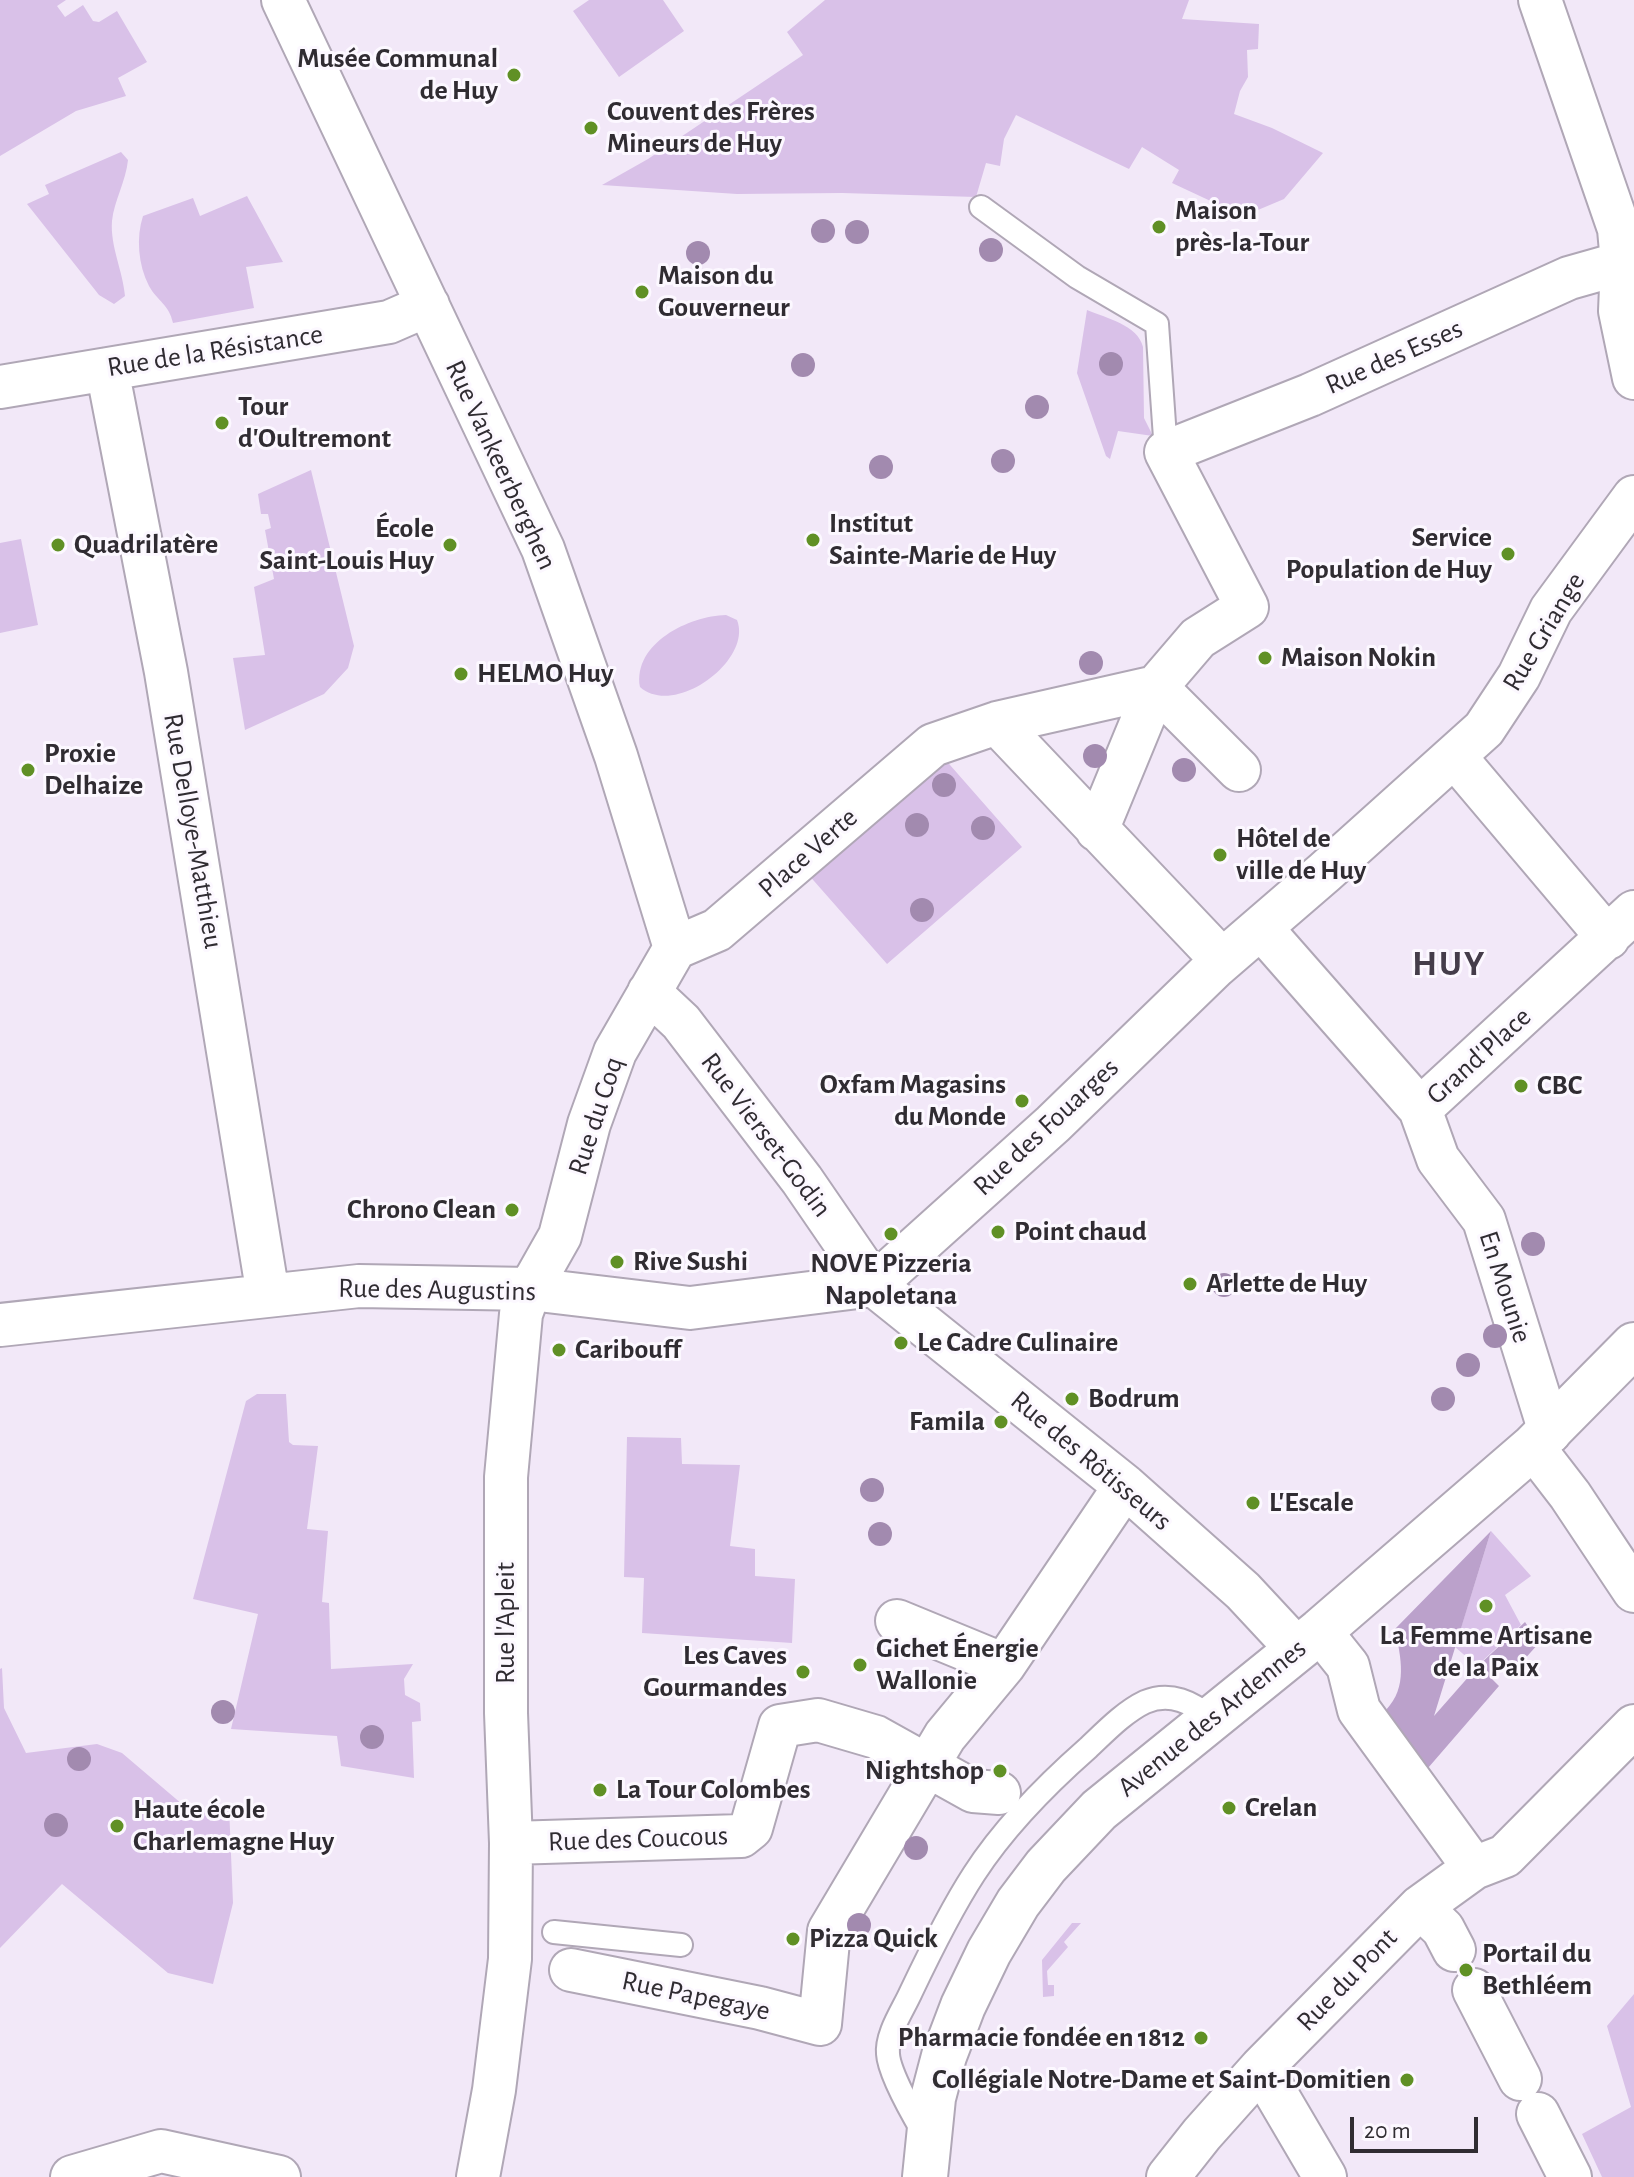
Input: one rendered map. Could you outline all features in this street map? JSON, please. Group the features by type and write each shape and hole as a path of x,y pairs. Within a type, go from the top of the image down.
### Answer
{"main road":[{"name":"Avenue des Ardennes","path":"927,2160 933,2098 963,2006 989,1952 1018,1903 1046,1866 1099,1810 1308,1640 1541,1440 1634,1345"}],"street":[{"name":"Rue Vankeerberghen","path":"283,0 543,549 616,756 675,948"},
{"path":"1540,0 1628,263 1620,311 1634,378"},
{"name":"Rue des Esses","path":"1166,452 1310,395 1569,278 1628,263"},
{"name":"Rue de la Résistance","path":"0,387 389,322 428,305"},
{"name":"Rue Delloye-Matthieu","path":"107,369 168,685 268,1295"},
{"path":"1097,830 1156,687 1198,638 1247,607 1166,452"},
{"name":"Rue Griange","path":"1470,743 1519,676 1551,610 1634,497"},
{"path":"997,723 1156,687"},
{"path":"1156,687 1239,770"},
{"path":"997,723 1219,963 1261,928 1314,861 1470,743"},
{"name":"Place Verte","path":"675,948 717,930 933,745 997,723"},
{"name":"Grand'Place","path":"1261,928 1420,1109 1621,925 1470,743"},
{"name":"Rue du Coq","path":"530,1289 560,1236 589,1124 615,1052 675,948"},
{"name":"Rue des Fouarges","path":"874,1285 1053,1124 1219,963"},
{"name":"Rue Vierset-Godin","path":"649,992 681,1022 802,1180 874,1285"},
{"name":"En Mounie","path":"1420,1109 1438,1159 1484,1220 1541,1440"},
{"name":"Rue des Augustins","path":"0,1325 359,1286 530,1289 690,1308 874,1285"},
{"name":"Rue des Rôtisseurs","path":"874,1285 1125,1486 1243,1591 1348,1666 1359,1710 1474,1868"},
{"name":"Rue l'Apleit","path":"478,2177 494,2090 538,1948 511,1843 506,1713 506,1477 521,1314 530,1289"},
{"path":"1541,1440 1570,1495 1634,1591"},
{"path":"999,1793 973,1791 928,1766 945,1736 1004,1665 1125,1486"},
{"path":"897,1621 1004,1665"},
{"name":"Rue des Coucous","path":"511,1843 741,1836 751,1828 780,1726 818,1720 876,1737 928,1766"},
{"name":"Rue du Pont","path":"1168,2177 1261,2068 1420,1907 1474,1868 1505,1856 1634,1726"},
{"name":"Rue Papegaye","path":"538,1948 820,2024 829,1931 928,1766"},
{"path":"1420,1907 1443,1929 1454,1950"},
{"path":"1474,1990 1570,2177"},
{"path":"1261,2068 1325,2177"},
{"path":"72,2177 161,2151 279,2177"}],"lane":[{"path":"981,207 1077,277 1157,324 1166,452"},
{"path":"538,1948 681,1945"}],"shaded area":[{"path":"0,0 66,0 57,6 65,17 83,5 93,21 99,22 117,11 147,62 118,78 126,96 76,111 0,156"},
{"path":"589,0 663,0 684,31 619,77 573,11"},
{"path":"825,0 1189,0 1182,19 1259,24 1258,49 1247,50 1248,77 1240,91 1234,114 1272,128 1323,153 1284,199 1239,218 1229,218 1217,204 1172,183 1179,170 1142,147 1129,169 1016,115 1004,139 1000,166 986,163 976,197 737,194 602,185 648,159 803,55 787,32"},
{"path":"121,152 128,160 113,213 112,230 125,296 114,304 99,295 27,204 49,194 45,185"},
{"path":"247,196 283,262 246,267 254,308 173,323 169,311 149,286 142,269 139,242 143,216 193,198 200,216"},
{"path":"1087,310 1128,328 1140,339 1143,347 1144,418 1153,436 1118,431 1110,459 1106,456 1077,373"},
{"path":"311,470 354,646 348,668 324,694 245,730 233,658 265,655 254,587 274,579 265,530 271,528 268,514 261,514 258,494"},
{"path":"21,539 38,625 0,633 0,543"},
{"path":"726,615 737,620 739,636 734,652 708,680 672,695 655,695 640,687 640,671 654,645 666,635 696,620"},
{"path":"943,757 1022,847 887,964 807,873"},
{"path":"257,1394 286,1394 289,1442 293,1445 318,1446 307,1529 328,1531 322,1602 329,1603 331,1669 413,1664 404,1679 405,1695 420,1703 421,1721 412,1722 414,1778 341,1766 337,1736 231,1729 258,1614 193,1599 246,1401"},
{"path":"627,1437 681,1438 682,1464 740,1465 730,1546 755,1549 755,1576 795,1579 792,1643 642,1633 644,1578 624,1577"},
{"path":"1491,1531 1531,1576 1505,1595 1521,1625 1477,1666 1455,1647"},
{"path":"1491,1531 1434,1716 1478,1666 1525,1622 1539,1643 1514,1671 1505,1662 1490,1677 1499,1686 1428,1768 1386,1710 1398,1692 1400,1682 1401,1661 1395,1629"},
{"path":"2,1668 4,1708 26,1753 97,1744 122,1753 189,1810 229,1806 233,1903 213,1984 168,1973 62,1884 0,1948"},
{"path":"1072,1923 1081,1923 1064,1942 1068,1947 1047,1971 1048,1985 1054,1985 1054,1996 1043,1997 1042,1960"},
{"path":"1634,1994 1634,2177 1602,2177 1582,2134 1631,2107 1607,2026"}],"place":[{"name":"Musée Communal de Huy","path":"514,75"},
{"name":"Couvent des Frères Mineurs de Huy","path":"591,128"},
{"name":"Maison près-la-Tour","path":"1159,227"},
{"name":"Maison du Gouverneur","path":"642,292"},
{"name":"Tour d'Oultremont","path":"222,423"},
{"name":"Institut Sainte-Marie de Huy","path":"813,540"},
{"name":"Quadrilatère","path":"58,545"},
{"name":"École Saint-Louis Huy","path":"450,545"},
{"name":"Service Population de Huy","path":"1508,554"},
{"name":"Maison Nokin","path":"1265,658"},
{"name":"HELMO Huy","path":"461,674"},
{"name":"Proxie Delhaize","path":"28,770"},
{"name":"Hôtel de ville de Huy","path":"1220,855"},
{"name":"CBC","path":"1521,1086"},
{"name":"Oxfam Magasins du Monde","path":"1022,1101"},
{"name":"Chrono Clean","path":"512,1210"},
{"name":"Point chaud","path":"998,1232"},
{"name":"NOVE Pizzeria Napoletana","path":"891,1234"},
{"name":"Rive Sushi","path":"617,1262"},
{"name":"Arlette de Huy","path":"1190,1284"},
{"name":"Le Cadre Culinaire","path":"901,1343"},
{"name":"Caribouff","path":"559,1350"},
{"name":"Bodrum","path":"1072,1399"},
{"name":"Famila","path":"1001,1422"},
{"name":"L'Escale","path":"1253,1503"},
{"name":"La Femme Artisane de la Paix","path":"1486,1606"},
{"name":"Gichet Énergie Wallonie","path":"860,1665"},
{"name":"Les Caves Gourmandes","path":"803,1672"},
{"name":"Nightshop","path":"1000,1771"},
{"name":"La Tour Colombes","path":"600,1790"},
{"name":"Crelan","path":"1229,1808"},
{"name":"Haute école Charlemagne Huy","path":"117,1826"},
{"name":"Pizza Quick","path":"793,1939"},
{"name":"Portail du Bethléem","path":"1466,1970"},
{"name":"Pharmacie fondée en 1812","path":"1201,2038"},
{"name":"Collégiale Notre-Dame et Saint-Domitien","path":"1407,2080"}],"district":[{"name":"HUY","path":"1449,964"}]}
